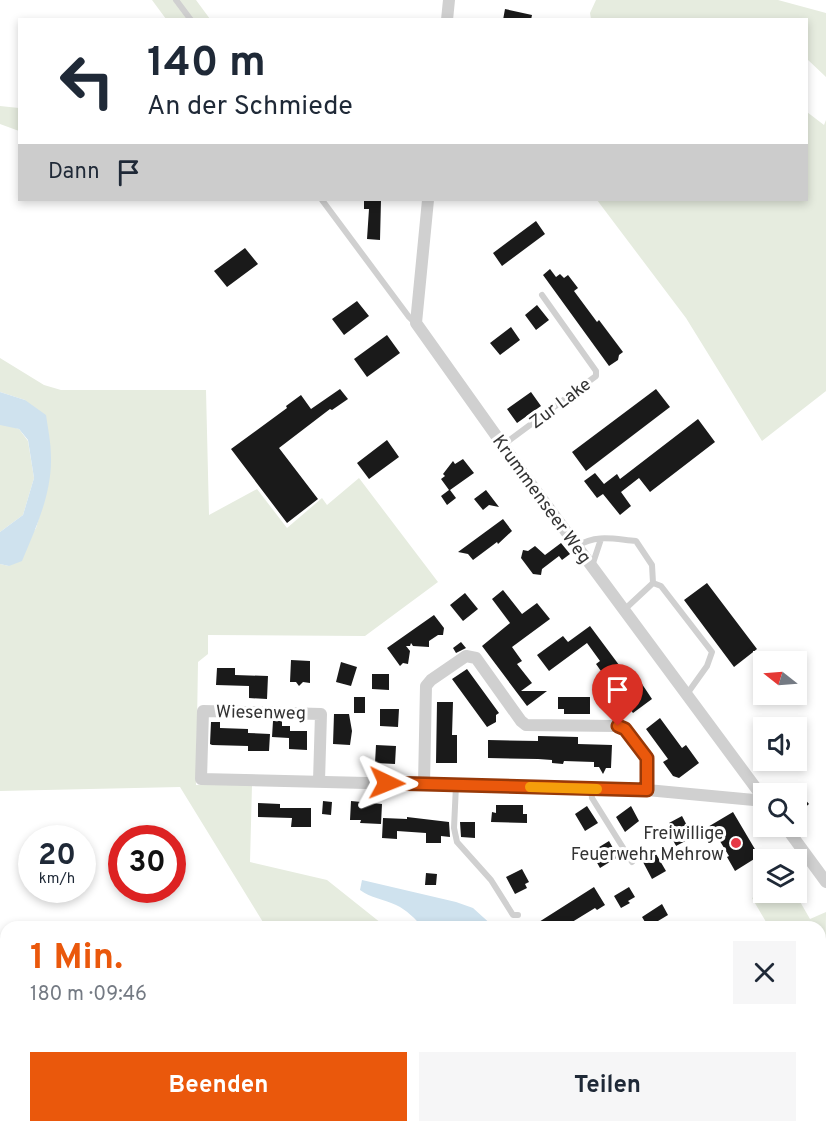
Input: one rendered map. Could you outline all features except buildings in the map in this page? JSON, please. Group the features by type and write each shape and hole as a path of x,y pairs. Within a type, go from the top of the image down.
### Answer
{"street":[{"path":"447,18 449,0"},
{"path":"416,323 428,201"},
{"name":"Krummenseer Weg","path":"416,323 503,446 753,785"},
{"path":"424,784 426,686 466,656 476,658 520,721 526,725 618,726 625,729 647,758 647,790"},
{"name":"Wiesenweg","path":"203,711 321,714 320,781 201,779 203,711"},
{"path":"320,781 647,790 753,800"},
{"path":"792,837 826,882"}],"lane":[{"path":"176,0 190,18"},
{"name":"Krummenseer Weg","path":"323,201 408,317 416,323"},
{"name":"Zur Lake","path":"503,446 596,376 596,371 542,295"},
{"path":"577,546 589,539 636,541 652,565 653,583"},
{"path":"592,566 602,539"},
{"path":"624,610 653,583"},
{"path":"653,583 661,586 712,652 707,666 687,695"},
{"path":"456,784 454,828 457,842 491,880 513,915 518,915"},
{"path":"591,789 592,798 632,862"}],"shaded area":[{"path":"152,0 196,0 209,18 165,18"},
{"path":"596,0 778,0 826,13 826,77 808,60 808,18 591,18 590,13"},
{"path":"0,106 18,108 18,131 0,124"},
{"path":"808,113 824,125 826,120 826,391 762,441 686,318 598,201 808,201"},
{"path":"0,358 44,385 61,390 206,390 209,515 257,489 287,528 322,498 327,505 359,478 438,582 365,636 208,635 208,654 198,662 196,785 252,785 250,862 327,880 378,921 262,921 180,787 0,791 0,564 9,566 36,528 47,490 51,458 25,400 0,392"},
{"path":"4,424 19,429 28,441 34,478 23,515 0,532 0,425"},
{"path":"755,903 801,903 810,919 826,912 826,921 765,921"}],"water":[{"path":"0,392 25,400 46,415 51,452 49,484 38,523 22,561 9,566 0,564 0,532 23,515 34,478 28,440 19,429 0,425"},
{"path":"362,880 456,902 473,908 487,921 417,921 400,907 360,890"}],"slow traffic":[{"path":"530,787 597,789"}],"place":[{"name":"Freiwillige Feuerwehr Mehrow","path":"736,843"}],"route":[{"path":"387,783 647,790 647,758 625,729 618,726"}]}
